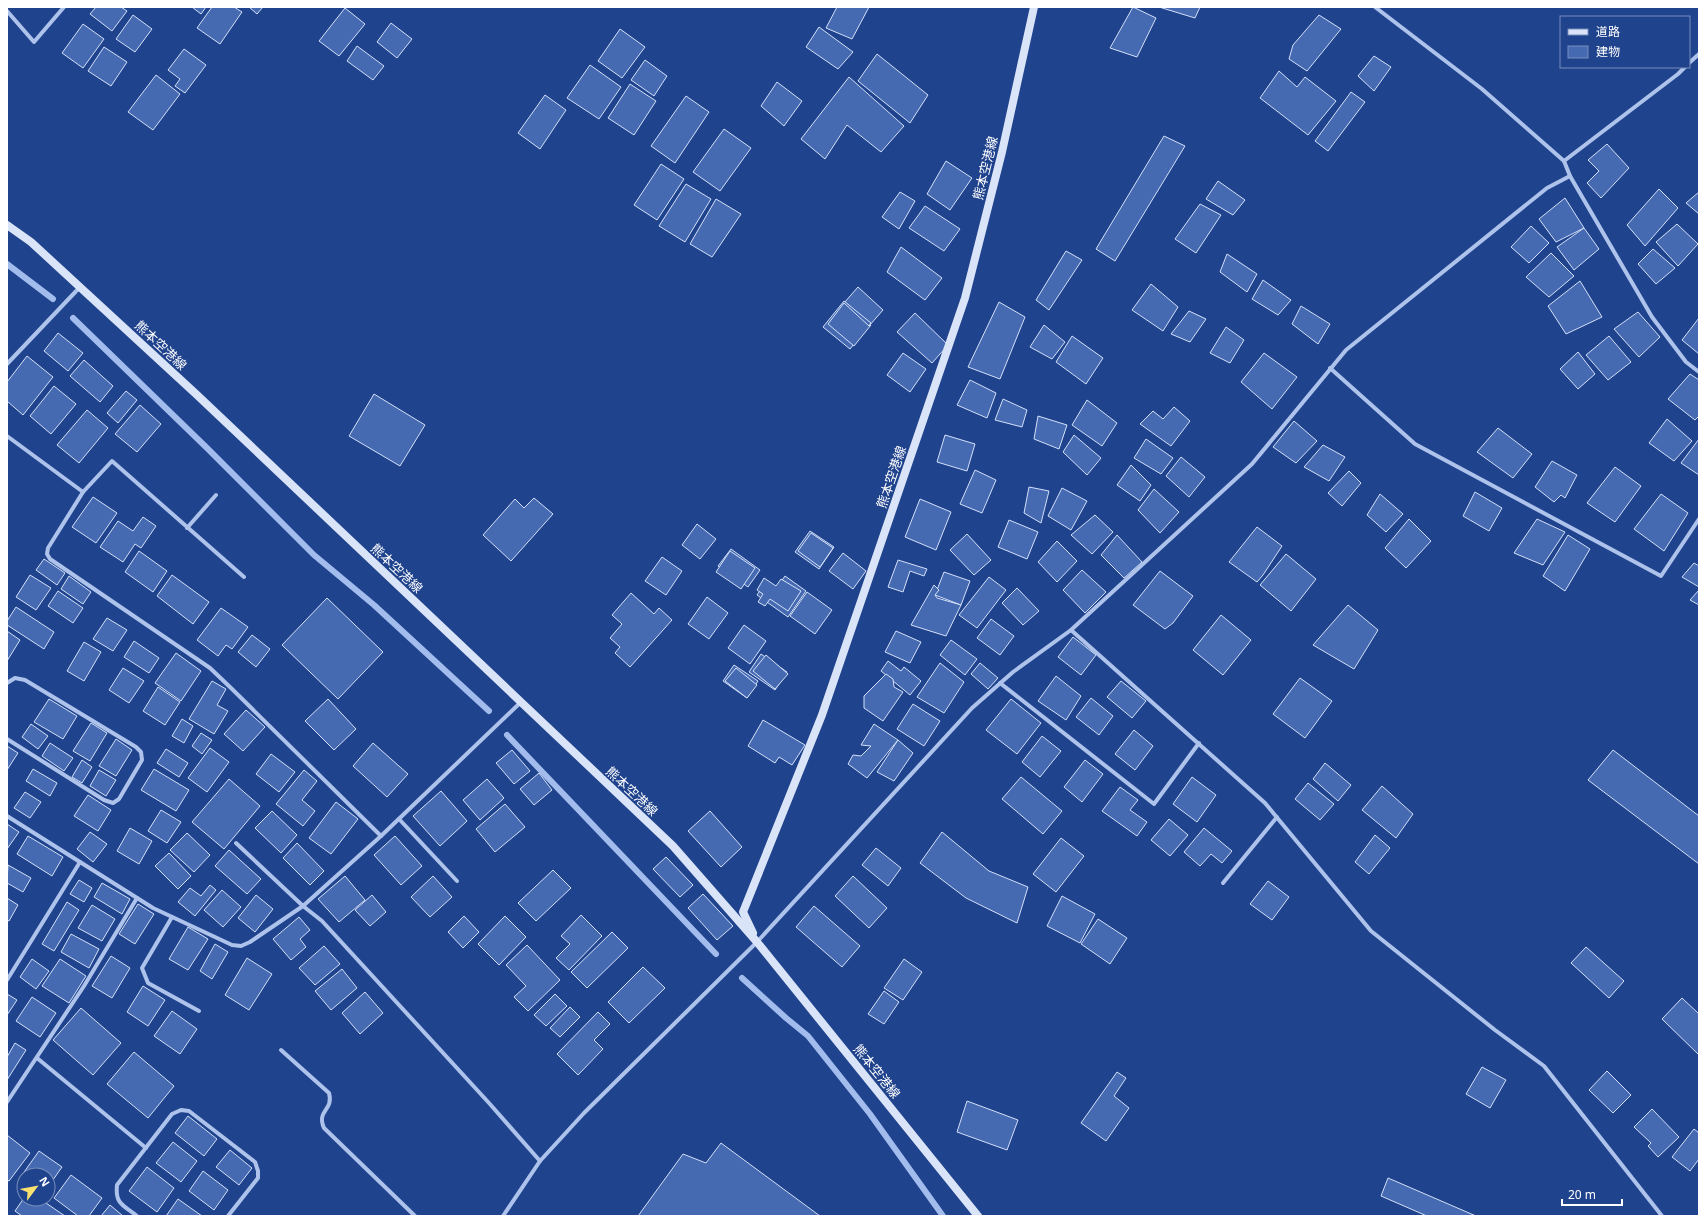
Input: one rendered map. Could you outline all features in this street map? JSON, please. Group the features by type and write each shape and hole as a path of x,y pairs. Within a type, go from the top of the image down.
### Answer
{"main road":[{"name":"熊本空港線","path":"757,942 743,912 822,715 965,298 1002,152 1034,7"},
{"name":"熊本空港線","path":"7,225 31,242 196,394 673,846 757,942 978,1216"}],"street":[{"path":"7,12 34,42 64,7"},
{"path":"1375,7 1482,88 1564,161 1570,176 1652,317 1686,362 1699,372"},
{"path":"1690,63 1699,54"},
{"path":"1564,161 1685,68"},
{"path":"503,1216 540,1161 584,1113 757,942 972,708 1012,672 1071,630 1252,464 1346,350 1547,188 1570,176"},
{"path":"7,364 80,287"},
{"path":"1330,368 1415,444 1661,576 1699,519"},
{"path":"7,436 82,492"},
{"path":"244,577 112,461 82,492 48,548 47,554 50,559 210,668 381,836"},
{"path":"187,528 216,495"},
{"path":"1071,630 1265,803 1371,931 1495,1030 1544,1066 1662,1216"},
{"path":"7,683 15,678 25,680 136,747 141,752 142,760 119,799 113,803 104,800 7,739"},
{"path":"1000,683 1154,804 1199,743"},
{"path":"7,816 152,908 232,945 241,946 250,942 303,906 381,836 521,702"},
{"path":"1223,883 1277,818"},
{"path":"399,819 456,881"},
{"path":"236,843 322,922 489,1103 540,1161"},
{"path":"7,980 80,862"},
{"path":"7,1102 84,986 137,898"},
{"path":"172,917 142,968 148,983 199,1011"},
{"path":"281,1050 329,1093 331,1099 322,1116 321,1122 324,1128 415,1216"},
{"path":"36,1058 146,1148"},
{"path":"137,1216 118,1201 116,1194 117,1184 172,1114 181,1110 189,1111 255,1162 258,1171 258,1178 228,1216"}],"building":[{"path":"96,7 121,7 127,11 112,31 90,14"},
{"path":"192,7 206,7 201,14"},
{"path":"212,7 234,7 242,12 220,44 197,28"},
{"path":"249,7 263,7 257,14"},
{"path":"837,7 869,7 852,39 826,28"},
{"path":"1133,7 1156,18 1137,57 1110,48"},
{"path":"1159,7 1200,7 1195,18"},
{"path":"345,8 365,24 339,56 319,41"},
{"path":"133,15 152,29 135,52 116,39"},
{"path":"1319,15 1341,29 1307,71 1289,59 1293,45"},
{"path":"391,23 412,39 397,58 377,42"},
{"path":"83,24 104,39 83,68 62,53"},
{"path":"819,27 853,52 838,69 806,47"},
{"path":"620,29 645,47 622,78 598,61"},
{"path":"357,46 384,66 373,80 347,61"},
{"path":"104,47 127,62 111,86 88,71"},
{"path":"184,49 206,65 185,93 175,86 180,79 168,70"},
{"path":"877,54 928,95 910,123 858,81"},
{"path":"1374,56 1391,67 1374,91 1358,76"},
{"path":"645,60 667,76 654,96 631,80"},
{"path":"590,65 621,87 599,119 567,98"},
{"path":"1279,71 1297,87 1305,77 1336,101 1308,135 1260,98"},
{"path":"156,75 180,94 153,130 128,112"},
{"path":"849,77 904,126 881,152 847,125 825,159 801,139"},
{"path":"777,82 802,101 784,126 761,106"},
{"path":"630,84 656,101 634,135 608,118"},
{"path":"1351,92 1365,102 1328,151 1315,141"},
{"path":"545,95 566,110 540,149 518,133"},
{"path":"686,96 709,112 675,163 651,146"},
{"path":"724,129 751,148 720,191 693,172"},
{"path":"1164,136 1185,146 1115,261 1096,249"},
{"path":"1607,144 1629,168 1601,198 1587,183 1599,171 1588,160"},
{"path":"946,161 972,178 950,210 927,194"},
{"path":"661,164 684,179 657,220 634,205"},
{"path":"1218,181 1245,200 1233,215 1206,199"},
{"path":"686,184 711,199 685,242 659,226"},
{"path":"1659,189 1678,208 1645,246 1627,225"},
{"path":"900,192 915,201 899,229 882,217"},
{"path":"1699,192 1699,214 1686,203"},
{"path":"1565,198 1584,228 1556,242 1539,219"},
{"path":"716,199 741,214 712,257 690,244"},
{"path":"1200,204 1221,215 1196,253 1175,239"},
{"path":"925,206 960,229 944,251 909,228"},
{"path":"1677,224 1698,244 1678,266 1656,242"},
{"path":"1531,226 1549,243 1529,263 1511,247"},
{"path":"1584,228 1599,249 1574,270 1557,247"},
{"path":"901,247 942,278 925,300 887,272"},
{"path":"1653,249 1675,268 1656,284 1638,264"},
{"path":"1066,251 1082,260 1049,310 1036,300"},
{"path":"1551,253 1574,276 1549,297 1526,277"},
{"path":"1227,254 1257,274 1247,292 1220,272"},
{"path":"1263,280 1291,300 1278,315 1252,299"},
{"path":"1580,281 1602,317 1566,334 1548,306"},
{"path":"1151,284 1178,307 1163,331 1132,310"},
{"path":"858,287 883,310 869,326 844,303"},
{"path":"844,301 871,323 850,349 823,327"},
{"path":"999,302 1025,317 1000,379 968,367"},
{"path":"844,303 869,326 871,325 854,346 828,324"},
{"path":"1301,306 1330,324 1318,344 1292,324"},
{"path":"1189,311 1206,319 1190,342 1171,334"},
{"path":"1638,312 1660,337 1639,357 1614,329"},
{"path":"915,313 948,345 932,363 897,332"},
{"path":"1699,318 1699,354 1682,340"},
{"path":"1044,325 1065,342 1052,359 1030,347"},
{"path":"1226,327 1244,340 1230,363 1210,353"},
{"path":"58,333 83,353 68,371 44,351"},
{"path":"1072,336 1103,358 1086,384 1056,362"},
{"path":"1609,336 1631,362 1608,380 1586,355"},
{"path":"1578,352 1595,374 1578,389 1560,369"},
{"path":"903,353 926,369 910,392 887,375"},
{"path":"1264,353 1297,377 1272,409 1241,382"},
{"path":"27,356 53,377 23,415 7,401 7,382"},
{"path":"84,360 113,386 100,402 70,376"},
{"path":"1690,374 1699,380 1699,416 1695,420 1668,399"},
{"path":"970,380 996,393 987,418 957,405"},
{"path":"54,386 76,404 51,434 30,416"},
{"path":"126,391 137,400 118,423 107,413"},
{"path":"374,394 425,425 400,466 349,436"},
{"path":"1003,399 1027,410 1022,427 995,420"},
{"path":"1087,400 1117,423 1102,446 1072,425"},
{"path":"140,405 161,424 137,452 115,434"},
{"path":"1174,407 1190,421 1171,446 1140,424 1153,411 1163,419"},
{"path":"87,410 108,428 79,463 57,445"},
{"path":"1038,416 1067,425 1059,449 1034,439"},
{"path":"1667,419 1692,441 1674,461 1649,443"},
{"path":"1294,421 1317,441 1296,463 1273,447"},
{"path":"1498,428 1532,454 1513,478 1477,452"},
{"path":"945,435 975,444 967,471 937,462"},
{"path":"1074,435 1101,458 1087,475 1063,452"},
{"path":"1146,439 1173,458 1161,474 1134,458"},
{"path":"1699,439 1699,475 1681,463"},
{"path":"1323,445 1345,457 1329,481 1304,467"},
{"path":"1181,457 1205,477 1189,497 1166,476"},
{"path":"1552,461 1577,475 1565,498 1561,495 1554,502 1535,487"},
{"path":"1131,465 1151,485 1140,501 1117,485"},
{"path":"1615,467 1641,486 1615,522 1587,503"},
{"path":"975,470 996,480 982,513 960,504"},
{"path":"1349,471 1361,483 1342,506 1328,493"},
{"path":"1029,487 1049,491 1041,523 1024,513"},
{"path":"1062,488 1087,501 1071,530 1048,516"},
{"path":"1154,489 1179,512 1160,533 1138,510"},
{"path":"1475,492 1502,508 1489,531 1463,516"},
{"path":"1380,494 1403,514 1386,532 1367,515"},
{"path":"1661,494 1688,513 1664,551 1634,529"},
{"path":"93,497 117,513 96,543 72,527"},
{"path":"534,498 553,514 511,561 483,535 515,499 524,508"},
{"path":"920,499 951,512 936,550 905,537"},
{"path":"1095,515 1113,532 1092,554 1071,535"},
{"path":"143,517 156,526 141,548 135,544 123,562 100,547 118,521 133,531"},
{"path":"1409,519 1431,541 1406,568 1385,548"},
{"path":"1537,519 1565,532 1543,565 1514,553"},
{"path":"1009,520 1038,532 1027,559 998,547"},
{"path":"697,524 716,539 700,559 682,545"},
{"path":"1257,527 1282,546 1257,582 1229,562"},
{"path":"810,531 834,547 819,569 795,552"},
{"path":"811,533 833,548 820,567 798,551"},
{"path":"967,534 991,560 974,575 950,550"},
{"path":"1117,535 1142,562 1124,578 1101,555"},
{"path":"1568,535 1590,549 1565,591 1543,576"},
{"path":"1057,541 1077,561 1057,582 1038,562"},
{"path":"731,549 760,570 748,587 718,566"},
{"path":"139,551 167,571 153,592 125,572"},
{"path":"730,551 755,568 741,589 716,572"},
{"path":"843,553 866,571 853,589 829,571"},
{"path":"1286,554 1316,579 1291,611 1260,585"},
{"path":"662,557 682,571 666,595 645,581"},
{"path":"44,559 65,573 57,585 36,570"},
{"path":"898,560 927,569 924,576 910,571 903,592 888,587"},
{"path":"1694,563 1699,566 1699,587 1682,577"},
{"path":"1082,570 1106,592 1085,613 1063,590"},
{"path":"1160,571 1193,596 1173,623 1165,629 1133,605"},
{"path":"944,572 970,581 961,605 935,595"},
{"path":"30,575 51,588 36,610 16,597"},
{"path":"172,575 209,602 193,624 157,596"},
{"path":"69,576 91,592 83,604 61,589"},
{"path":"785,576 806,591 788,617 757,595 766,582 776,589"},
{"path":"989,577 1006,590 977,628 959,615"},
{"path":"764,578 776,586 781,579 801,591 788,611 770,599 765,606 758,602 763,594 757,590"},
{"path":"934,585 939,590 935,595 937,598 961,605 946,636 911,625"},
{"path":"1017,588 1039,611 1023,625 1002,603"},
{"path":"1699,590 1699,605 1690,600"},
{"path":"58,591 83,608 73,623 48,606"},
{"path":"807,592 832,610 815,634 790,616"},
{"path":"631,593 654,614 659,608 672,620 630,667 615,653 620,647 610,638 622,624 612,615"},
{"path":"707,597 728,613 709,639 688,624"},
{"path":"327,598 383,652 338,699 282,645"},
{"path":"1348,605 1378,630 1354,669 1313,645"},
{"path":"16,607 54,632 44,649 7,625 7,621"},
{"path":"221,608 248,627 232,649 226,645 218,656 197,640"},
{"path":"1221,615 1251,640 1223,675 1193,650"},
{"path":"107,618 127,630 113,651 93,639"},
{"path":"991,619 1014,636 1000,655 977,638"},
{"path":"744,625 766,641 750,664 728,648"},
{"path":"7,631 20,640 7,661"},
{"path":"896,631 921,642 910,663 885,652"},
{"path":"252,635 270,649 256,667 238,652"},
{"path":"1073,637 1096,655 1081,675 1058,657"},
{"path":"951,640 977,659 965,675 940,655"},
{"path":"134,641 159,658 149,673 124,657"},
{"path":"84,642 101,652 84,681 67,671"},
{"path":"176,653 201,671 181,701 155,683"},
{"path":"761,654 787,672 775,690 749,672"},
{"path":"766,655 788,674 775,689 753,671"},
{"path":"888,661 901,671 904,667 921,681 910,695 881,671"},
{"path":"940,663 964,682 944,713 917,697"},
{"path":"980,663 998,678 988,689 971,674"},
{"path":"734,665 758,681 747,698 723,681"},
{"path":"123,668 144,681 129,703 109,690"},
{"path":"736,668 757,685 747,698 725,681"},
{"path":"886,674 893,679 894,687 903,692 883,721 864,708 864,696"},
{"path":"1056,676 1081,696 1066,720 1038,701"},
{"path":"1300,678 1332,701 1305,738 1273,714"},
{"path":"212,681 226,689 217,705 228,711 214,734 189,719"},
{"path":"1121,681 1146,701 1132,718 1107,697"},
{"path":"158,687 180,702 165,725 143,711"},
{"path":"1091,698 1113,716 1099,735 1076,717"},
{"path":"49,699 77,716 63,739 34,722"},
{"path":"328,699 356,729 334,750 305,721"},
{"path":"1011,699 1041,723 1017,754 986,730"},
{"path":"913,704 940,721 924,746 897,729"},
{"path":"246,710 265,727 243,751 224,734"},
{"path":"182,719 193,726 184,743 172,736"},
{"path":"763,720 805,745 792,765 779,757 775,763 748,746"},
{"path":"91,723 107,733 90,761 73,751"},
{"path":"31,724 48,736 38,749 22,737"},
{"path":"874,724 898,740 867,778 848,764 853,755 861,756 871,746 861,745"},
{"path":"1134,730 1153,746 1135,770 1115,754"},
{"path":"201,733 212,740 202,754 192,746"},
{"path":"1042,736 1061,751 1040,777 1022,762"},
{"path":"116,739 132,750 116,776 99,766"},
{"path":"898,740 913,753 894,781 877,772"},
{"path":"50,743 73,758 64,771 42,756"},
{"path":"373,743 408,774 387,797 353,766"},
{"path":"7,746 18,753 7,770"},
{"path":"210,748 229,762 207,792 188,778"},
{"path":"166,749 188,763 179,777 157,763"},
{"path":"512,750 530,771 514,784 496,763"},
{"path":"1613,750 1699,816 1699,864 1588,780"},
{"path":"271,754 295,772 279,792 256,774"},
{"path":"82,760 92,767 82,783 72,777"},
{"path":"1085,760 1103,774 1082,802 1064,787"},
{"path":"1325,763 1351,785 1338,801 1313,779"},
{"path":"33,769 57,783 50,796 26,781"},
{"path":"154,769 189,790 176,811 141,790"},
{"path":"99,770 116,780 106,796 90,786"},
{"path":"304,770 317,781 302,800 315,811 303,826 276,804"},
{"path":"539,773 552,790 534,805 520,789"},
{"path":"1021,777 1062,811 1043,834 1002,799"},
{"path":"1192,777 1216,795 1197,822 1173,804"},
{"path":"229,779 260,806 224,849 192,822"},
{"path":"487,779 504,798 480,820 463,800"},
{"path":"1308,783 1334,804 1320,820 1295,799"},
{"path":"1382,786 1413,814 1396,838 1362,810"},
{"path":"1120,787 1138,800 1130,810 1147,822 1137,836 1102,811"},
{"path":"441,791 467,821 440,846 413,816"},
{"path":"25,792 41,802 30,818 14,808"},
{"path":"88,795 111,810 98,831 74,816"},
{"path":"336,802 358,819 331,854 309,838"},
{"path":"505,804 525,827 495,852 476,829"},
{"path":"161,810 181,822 167,843 148,831"},
{"path":"272,811 297,835 281,853 255,828"},
{"path":"710,811 742,847 721,867 688,831"},
{"path":"1169,819 1188,835 1170,856 1151,840"},
{"path":"7,824 19,832 7,849"},
{"path":"130,828 152,841 139,864 117,851"},
{"path":"1204,828 1232,851 1222,863 1211,854 1200,866 1184,852"},
{"path":"90,832 107,844 93,862 77,849"},
{"path":"942,832 989,871 1028,887 1017,923 966,898 920,863"},
{"path":"187,833 210,855 194,872 170,850"},
{"path":"1375,835 1390,848 1369,874 1355,862"},
{"path":"28,836 63,857 52,876 17,854"},
{"path":"395,836 422,866 401,885 374,855"},
{"path":"1061,838 1084,856 1056,892 1033,874"},
{"path":"297,843 324,871 310,885 283,858"},
{"path":"876,848 901,868 888,886 862,865"},
{"path":"229,850 261,879 247,894 215,866"},
{"path":"169,853 191,876 178,889 155,866"},
{"path":"666,857 693,885 680,897 653,869"},
{"path":"8,865 31,878 23,892 7,883"},
{"path":"553,870 571,888 536,921 518,903"},
{"path":"345,876 365,900 339,922 318,899"},
{"path":"433,876 452,897 430,917 411,897"},
{"path":"853,876 887,908 869,928 835,896"},
{"path":"79,880 92,888 84,902 70,894"},
{"path":"1268,881 1289,897 1272,920 1250,904"},
{"path":"102,883 130,899 122,914 94,897"},
{"path":"210,885 216,890 195,916 178,902 190,888 201,896"},
{"path":"222,890 241,907 223,927 204,910"},
{"path":"703,894 733,926 717,940 688,908"},
{"path":"256,895 273,909 255,932 238,918"},
{"path":"372,895 386,912 370,926 355,910"},
{"path":"1062,896 1095,914 1080,943 1047,926"},
{"path":"7,898 18,905 9,921 7,920"},
{"path":"67,902 79,910 54,951 42,944"},
{"path":"138,904 154,914 135,944 119,934"},
{"path":"92,905 115,919 102,941 78,928"},
{"path":"814,906 860,946 842,967 796,927"},
{"path":"581,915 602,936 569,970 556,958 570,944 561,936"},
{"path":"464,916 479,932 463,948 448,932"},
{"path":"505,916 526,937 499,965 478,944"},
{"path":"299,917 310,930 300,939 306,947 291,960 273,939"},
{"path":"1098,919 1127,938 1110,964 1081,944"},
{"path":"188,927 208,939 188,970 169,959"},
{"path":"612,932 628,948 587,988 571,972"},
{"path":"71,934 99,949 89,968 61,952"},
{"path":"215,944 228,952 212,979 200,971"},
{"path":"527,945 560,980 528,1011 514,997 526,986 506,965"},
{"path":"324,946 340,964 315,985 299,968"},
{"path":"1586,947 1624,981 1609,998 1571,963"},
{"path":"111,956 130,968 112,998 92,986"},
{"path":"247,958 272,974 249,1010 225,995"},
{"path":"32,959 49,971 36,989 20,977"},
{"path":"60,959 86,976 69,1003 42,986"},
{"path":"904,959 922,972 903,1000 884,988"},
{"path":"643,967 665,988 629,1023 608,1002"},
{"path":"342,969 357,988 331,1010 315,991"},
{"path":"143,986 165,1000 148,1026 127,1012"},
{"path":"884,991 899,1002 884,1024 868,1014"},
{"path":"365,992 383,1013 360,1034 342,1013"},
{"path":"7,994 17,1000 7,1015"},
{"path":"555,994 567,1006 546,1026 534,1015"},
{"path":"32,997 56,1013 40,1037 16,1021"},
{"path":"1682,998 1699,1014 1699,1055 1662,1019"},
{"path":"570,1007 580,1017 560,1037 550,1028"},
{"path":"81,1008 121,1043 93,1075 53,1040"},
{"path":"172,1011 197,1029 180,1054 154,1036"},
{"path":"598,1012 610,1024 594,1040 603,1049 578,1075 557,1054"},
{"path":"15,1043 26,1050 7,1080 7,1057"},
{"path":"134,1052 174,1086 148,1118 107,1084"},
{"path":"1482,1067 1506,1080 1490,1108 1466,1094"},
{"path":"1607,1071 1631,1095 1613,1113 1589,1090"},
{"path":"1117,1072 1126,1078 1114,1096 1129,1108 1106,1141 1081,1123"},
{"path":"967,1101 1018,1120 1007,1150 957,1132"},
{"path":"1652,1109 1679,1137 1658,1157 1648,1146 1651,1143 1634,1127"},
{"path":"188,1116 217,1139 204,1156 175,1133"},
{"path":"1694,1129 1699,1133 1699,1159 1690,1171 1672,1157"},
{"path":"7,1135 30,1153 20,1167 16,1167 16,1172 9,1181 7,1180"},
{"path":"173,1142 197,1161 181,1182 156,1163"},
{"path":"721,1143 820,1216 638,1216 683,1154 706,1163"},
{"path":"230,1150 252,1168 239,1185 216,1167"},
{"path":"39,1151 62,1167 56,1176 56,1167 28,1167"},
{"path":"147,1167 174,1188 157,1212 129,1191"},
{"path":"203,1171 228,1190 214,1210 189,1191"},
{"path":"71,1175 102,1198 89,1216 78,1216 56,1200 56,1195"},
{"path":"1388,1178 1476,1216 1427,1216 1381,1196"},
{"path":"178,1199 202,1216 166,1216"},
{"path":"110,1205 123,1216 101,1216"},
{"path":"18,1207 52,1207 65,1216 22,1216 15,1211"}],"waterway":[{"path":"7,264 53,299"},
{"path":"73,318 208,449 314,555 374,605 489,711"},
{"path":"507,735 716,954"},
{"path":"742,978 808,1036 870,1114 943,1216"}]}
